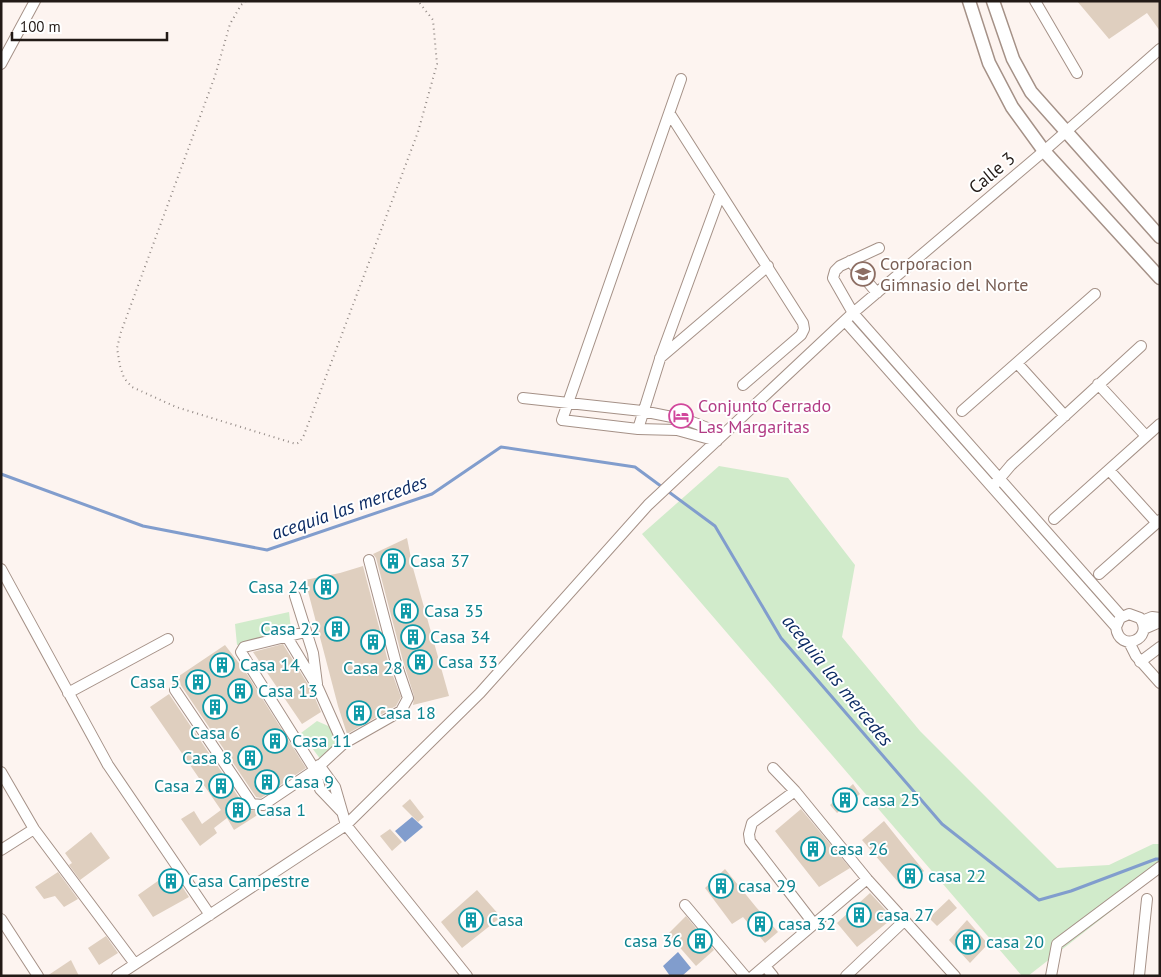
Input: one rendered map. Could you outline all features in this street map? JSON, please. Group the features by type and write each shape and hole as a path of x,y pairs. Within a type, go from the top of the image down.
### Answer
{"main road":[{"path":"969,1 989,63 1012,107 1044,151 1160,278"},
{"path":"993,1 1013,59 1031,92 1160,237"}],"street":[{"path":"1,64 35,1"},
{"path":"1035,1 1077,73"},
{"name":"Calle 3","path":"117,976 346,825 480,693 648,505 849,317 1160,50"},
{"path":"680,79 670,114 562,420 638,429 677,430 720,437"},
{"path":"670,114 803,323 804,329 801,335 743,385"},
{"path":"638,429 642,411 660,359 720,195"},
{"path":"879,248 840,266 835,271 834,278 849,317 993,480 1116,627 1119,637 1129,642 1140,662 1160,683"},
{"path":"850,262 877,293"},
{"path":"660,359 768,266"},
{"path":"962,411 1095,294"},
{"path":"993,480 1141,346"},
{"path":"1017,363 1065,416"},
{"path":"1098,384 1146,436"},
{"path":"523,398 642,411 687,420 720,437"},
{"path":"1054,519 1160,424"},
{"path":"1099,574 1158,521 1109,470"},
{"path":"993,480 1122,617"},
{"path":"175,690 252,804 263,805 317,768 343,744 401,711 408,698 396,663 369,560"},
{"path":"1,569 108,765 210,915"},
{"path":"295,596 312,653 318,688"},
{"path":"1116,627 1118,620 1122,617 1133,615 1143,625"},
{"path":"1129,642 1139,639 1143,625 1152,617 1160,618"},
{"path":"1143,625 1160,622"},
{"path":"305,632 244,647 241,652 317,768 320,789 342,812 346,825 467,976"},
{"path":"287,637 318,688 343,744"},
{"path":"68,693 168,639"},
{"path":"1140,662 1160,647"},
{"path":"773,768 867,879 955,976"},
{"path":"1,772 34,829 136,964"},
{"path":"794,791 752,823 749,834 750,841 814,924"},
{"path":"1,850 34,829"},
{"path":"1051,976 1057,944 1160,867"},
{"path":"753,976 867,879"},
{"path":"1139,976 1147,899"},
{"path":"685,905 745,976"},
{"path":"1,919 38,976"},
{"path":"846,976 904,921"},
{"path":"765,966 773,976"}],"path":[{"path":"246,1 241,5 230,24 215,76 134,295 117,348 124,378 132,387 176,407 296,444 300,442 304,434 408,159 418,132 437,64 432,20 418,1"}],"green space":[{"path":"719,466 788,478 855,565 842,637 920,731 1057,868 1109,865 1153,844 1160,844 1160,873 1028,976 1022,976 642,534"},
{"path":"289,612 292,637 237,645 235,624"},
{"path":"317,721 335,729 332,738 340,742 321,760 301,733"}],"water":[{"path":"412,817 423,827 405,842 395,831"},
{"path":"678,952 691,968 682,976 670,976 663,966"}],"building":[{"path":"1077,1 1160,1 1160,31 1147,13 1109,39"},
{"path":"407,538 413,568 449,696 413,705 414,696 376,558 373,554"},
{"path":"363,566 389,665 401,697 396,706 347,734 305,580"},
{"path":"283,644 312,691 321,712 302,724 253,652"},
{"path":"225,645 245,671 306,768 261,798 256,797 176,678"},
{"path":"169,694 246,808 259,814 234,830 227,818 214,828 217,833 200,846 181,819 194,811 202,824 221,810 150,707"},
{"name":"casa 25","path":"853,784 860,794 837,813 830,805"},
{"path":"410,799 424,817 418,822 402,806"},
{"name":"casa 26","path":"801,809 850,868 819,887 775,831"},
{"path":"884,821 924,871 904,889 862,840"},
{"path":"390,829 402,842 392,851 380,836"},
{"path":"91,832 110,858 80,880 69,865 72,863 65,853"},
{"path":"725,869 778,932 765,943 743,917 732,924 705,888"},
{"name":"Casa Campestre","path":"172,871 189,897 153,917 138,895"},
{"path":"58,872 78,899 64,907 55,896 44,899 35,887"},
{"name":"Casa","path":"477,890 501,917 462,948 441,922"},
{"path":"870,893 893,918 857,947 837,923"},
{"path":"949,899 957,908 937,926 929,918"},
{"path":"686,916 714,950 696,966 668,934"},
{"name":"casa 20","path":"967,920 988,944 970,963 949,940"},
{"path":"106,936 118,953 99,965 88,948"},
{"path":"71,960 79,976 47,976"}],"waterway":[{"name":"acequia las mercedes","path":"1,474 143,526 267,550 432,494 501,447 635,467 715,526 781,638 942,824 1039,900 1071,891 1160,859"}],"place":[{"name":"Corporacion Gimnasio del Norte","path":"863,274"},
{"name":"Conjunto Cerrado Las Margaritas","path":"681,416"},
{"name":"Casa 37","path":"393,561"},
{"name":"Casa 24","path":"326,587"},
{"name":"Casa 35","path":"406,611"},
{"name":"Casa 22","path":"337,629"},
{"name":"Casa 34","path":"413,637"},
{"name":"Casa 28","path":"373,642"},
{"name":"Casa 33","path":"420,662"},
{"name":"Casa 14","path":"222,665"},
{"name":"Casa 5","path":"198,682"},
{"name":"Casa 13","path":"240,691"},
{"name":"Casa 6","path":"215,707"},
{"name":"Casa 18","path":"359,713"},
{"name":"Casa 11","path":"275,741"},
{"name":"Casa 8","path":"250,758"},
{"name":"Casa 9","path":"267,782"},
{"name":"Casa 2","path":"221,786"},
{"name":"casa 25","path":"845,800"},
{"name":"Casa 1","path":"238,810"},
{"name":"casa 26","path":"813,849"},
{"name":"casa 22","path":"910,876"},
{"name":"Casa Campestre","path":"171,881"},
{"name":"casa 29","path":"721,886"},
{"name":"casa 27","path":"859,915"},
{"name":"Casa","path":"471,920"},
{"name":"casa 32","path":"760,924"},
{"name":"casa 36","path":"700,941"},
{"name":"casa 20","path":"968,942"}]}
